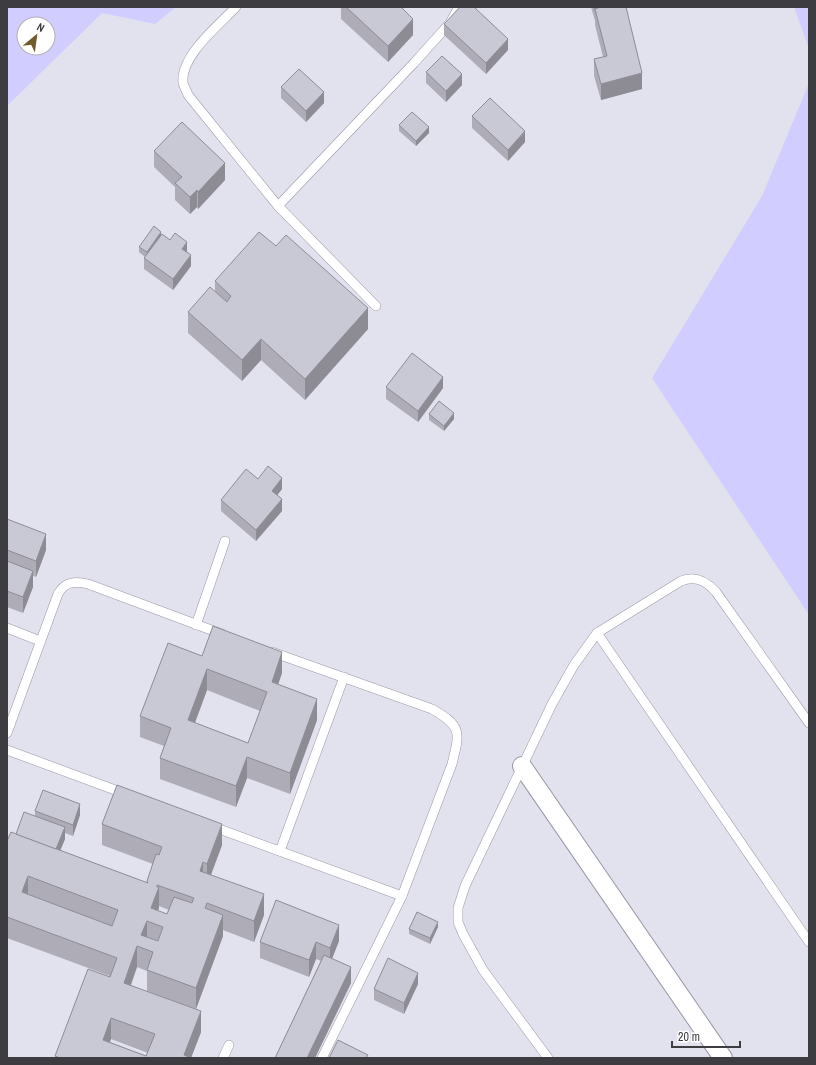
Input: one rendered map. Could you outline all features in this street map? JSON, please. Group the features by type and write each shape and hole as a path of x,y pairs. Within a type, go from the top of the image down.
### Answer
{"street":[{"path":"522,766 723,1058"}],"lane":[{"path":"236,7 193,53 185,69 183,84 188,95 278,206 376,306"},
{"path":"278,206 414,63 450,23 459,7"},
{"path":"196,625 225,541"},
{"path":"548,1058 482,970 458,922 458,908 465,886 552,704 574,665 597,633 681,581 688,578 698,579 708,584 716,592 809,723"},
{"path":"7,733 9,718 60,589 67,584 73,582 88,584 233,638"},
{"path":"7,628 40,641"},
{"path":"597,633 809,942"},
{"path":"263,649 432,709 449,718 457,730 452,764 402,896 322,1058"},
{"path":"280,852 344,677"},
{"path":"7,750 132,796"},
{"path":"199,821 402,896"},
{"path":"223,1058 229,1045"}],"shaded area":[{"path":"7,7 176,7 155,24 102,13 7,106"},
{"path":"794,7 809,7 809,49"},
{"path":"809,83 809,615 652,378 762,196"}],"building":[{"path":"346,7 401,7 413,19 388,46"},
{"path":"460,7 474,7 508,39 486,63 444,24"},
{"path":"601,7 626,7 642,73 601,84 594,59 607,56 595,9"},
{"path":"442,56 462,74 446,91 426,72"},
{"path":"299,69 324,92 306,111 281,87"},
{"path":"490,98 525,131 508,150 472,116"},
{"path":"412,112 429,127 416,141 399,125"},
{"path":"182,122 225,163 198,192 197,190 190,197 175,183 182,177 154,151"},
{"path":"154,226 161,232 147,252 139,247"},
{"path":"259,232 276,246 286,235 368,308 305,379 261,339 242,360 188,312 210,287 227,302 231,296 215,281"},
{"path":"175,233 187,242 182,249 191,255 173,279 144,258 162,234 170,240"},
{"path":"412,353 443,377 418,411 386,387"},
{"path":"439,401 454,413 444,426 429,414"},
{"path":"268,466 282,478 272,491 282,499 256,530 221,500 246,469 258,479"},
{"path":"7,519 46,534 36,561 7,550"},
{"path":"7,561 33,571 23,597 7,591"},
{"path":"213,626 282,652 272,682 317,699 290,773 247,757 236,786 160,758 171,728 140,716 168,643 202,656","holes":["207,669 267,692 248,743 188,720"]},
{"path":"117,785 222,824 207,864 203,862 200,871 264,894 254,921 207,903 205,908 223,915 196,988 147,970 153,952 137,946 124,983 201,1011 184,1055 191,1058 60,1058 55,1056 88,969 110,977 117,958 7,917 7,841 11,832 148,883 147,881 156,854 159,855 162,847 102,824","holes":["28,876 118,910 112,926 22,892","157,885 194,898 192,903 174,897 167,914 151,908 159,887 157,887","147,921 163,927 158,941 141,935","111,1018 155,1034 146,1056 103,1040"]},
{"path":"43,790 80,804 73,825 35,811"},
{"path":"24,812 65,827 56,849 16,834"},
{"path":"276,900 339,925 330,948 316,942 309,960 260,942"},
{"path":"417,912 438,922 430,938 409,929"},
{"path":"324,955 351,967 307,1058 275,1058"},
{"path":"388,958 418,973 404,1003 374,989"},
{"path":"338,1040 368,1055 366,1058 329,1058"}]}
